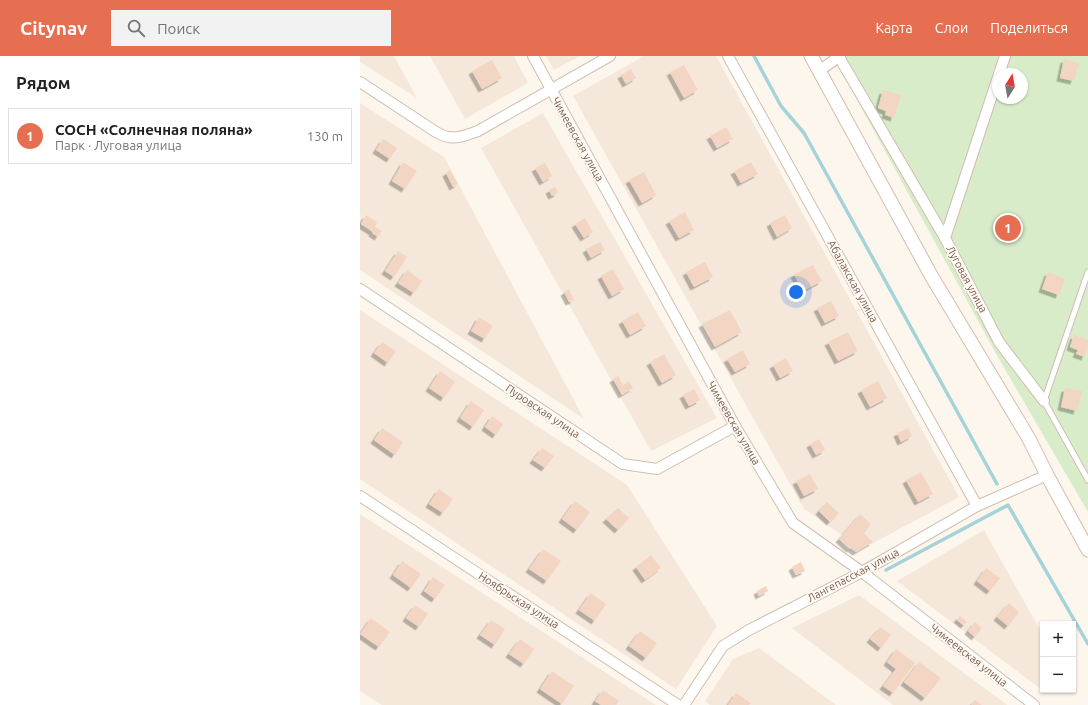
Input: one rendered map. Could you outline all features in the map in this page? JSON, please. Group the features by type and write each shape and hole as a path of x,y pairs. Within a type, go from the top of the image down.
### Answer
{"street":[{"name":"Чимеевская улица","path":"533,56 735,426 793,523 862,572 1034,705"},
{"path":"360,82 436,132 449,137 459,137 478,131 610,56"},
{"name":"Абалакская улица","path":"728,56 977,506"},
{"path":"811,56 932,277 1028,437 1088,550"},
{"name":"Луговая улица","path":"1001,68 1005,56"},
{"path":"819,71 840,57 945,238"},
{"name":"Луговая улица","path":"992,93 945,238 999,342 1044,401"},
{"name":"Пуровская улица","path":"360,289 624,464 656,469 735,426"},
{"name":"Лангепасская улица","path":"684,705 723,646 749,630 862,572 977,506 1047,475"},
{"name":"Ноябрьская улица","path":"360,496 678,705"}],"lane":[{"path":"1088,272 1044,401 1088,480"}],"shaded area":[{"path":"360,56 394,56 417,98 360,62"},
{"path":"430,56 514,56 528,83 465,119"},
{"path":"546,56 580,56 554,70"},
{"path":"644,56 716,56 959,497 862,549 804,509 573,96"},
{"path":"360,103 444,157 584,419 360,270"},
{"path":"543,113 717,418 651,451 481,148"},
{"path":"360,310 627,485 717,626 676,689 360,479"},
{"path":"360,514 656,705 382,705 360,691"},
{"path":"984,530 1040,630 1040,688 897,581"},
{"path":"859,595 1007,705 893,705 792,628"},
{"path":"759,648 836,705 710,705 705,701 733,659"}],"green space":[{"path":"833,56 1088,56 1088,512 999,359"}],"building":[{"path":"1064,59 1079,63 1074,81 1060,78"},
{"path":"492,60 502,78 482,89 472,71"},
{"path":"684,65 698,90 684,98 670,72"},
{"path":"631,69 636,78 626,84 621,75"},
{"path":"883,90 901,95 894,118 885,115 886,111 878,108"},
{"path":"726,127 733,139 717,148 710,136"},
{"path":"383,139 397,148 390,159 376,150"},
{"path":"403,162 417,171 405,189 392,181"},
{"path":"751,162 758,174 741,183 734,171"},
{"path":"545,163 552,176 543,182 535,168"},
{"path":"450,170 458,184 453,187 446,173"},
{"path":"644,172 656,195 642,203 629,180"},
{"path":"555,187 558,193 552,196 549,190"},
{"path":"685,212 694,230 679,238 669,221"},
{"path":"366,215 377,222 375,227 382,231 378,237 361,224"},
{"path":"785,215 792,228 777,237 770,223"},
{"path":"585,218 593,232 584,238 575,224"},
{"path":"600,242 605,250 591,258 586,249"},
{"path":"398,251 407,257 394,277 385,271"},
{"path":"705,262 713,277 694,287 686,272"},
{"path":"813,265 822,281 803,291 794,274"},
{"path":"613,269 624,289 612,296 601,276"},
{"path":"407,270 422,281 414,293 398,283"},
{"path":"1048,272 1065,279 1059,295 1042,289"},
{"path":"569,289 574,300 569,302 564,292"},
{"path":"831,301 839,316 825,323 817,308"},
{"path":"730,310 742,332 715,347 702,324"},
{"path":"638,312 646,326 630,335 622,321"},
{"path":"479,317 493,326 485,339 471,331"},
{"path":"848,332 858,351 838,361 828,342"},
{"path":"1074,335 1088,340 1088,348 1085,357 1076,354 1078,350 1070,347"},
{"path":"382,342 396,351 388,363 374,353"},
{"path":"743,350 750,364 735,372 727,359"},
{"path":"664,354 676,375 662,383 650,362"},
{"path":"786,358 793,371 780,378 773,365"},
{"path":"440,371 455,382 444,398 429,388"},
{"path":"618,376 623,385 629,381 633,388 622,395 613,379"},
{"path":"878,381 887,398 870,407 861,390"},
{"path":"1065,388 1082,391 1077,411 1061,407"},
{"path":"694,389 700,400 689,406 683,395"},
{"path":"471,401 484,410 473,427 460,418"},
{"path":"492,416 503,424 496,435 485,427"},
{"path":"382,428 403,442 395,455 374,440"},
{"path":"908,428 912,436 901,442 897,433"},
{"path":"819,439 825,450 816,455 810,444"},
{"path":"542,448 554,456 545,468 533,460"},
{"path":"921,472 933,494 918,502 906,480"},
{"path":"810,474 818,489 804,496 796,481"},
{"path":"439,489 453,499 443,513 429,504"},
{"path":"575,501 590,512 577,530 562,519"},
{"path":"827,502 839,513 830,522 819,511"},
{"path":"618,508 629,518 618,530 606,519"},
{"path":"860,514 871,524 864,533 873,542 856,552 851,548 850,549 839,539"},
{"path":"543,549 561,561 547,581 529,569"},
{"path":"651,555 661,568 645,580 636,567"},
{"path":"402,561 421,574 411,588 393,575"},
{"path":"801,562 805,571 796,575 792,567"},
{"path":"986,568 1000,578 990,591 977,581"},
{"path":"433,577 445,585 435,599 424,591"},
{"path":"766,586 768,591 759,596 757,591"},
{"path":"591,593 606,604 595,621 579,610"},
{"path":"1009,603 1019,612 1008,626 997,617"},
{"path":"415,605 428,614 419,627 406,618"},
{"path":"960,616 967,622 964,625 957,619"},
{"path":"371,618 390,632 379,647 360,634"},
{"path":"491,620 505,629 495,645 480,635"},
{"path":"975,622 982,628 975,637 968,631"},
{"path":"880,627 891,635 881,648 870,639"},
{"path":"640,631 657,643 646,658 629,646"},
{"path":"520,639 534,649 524,664 509,654"},
{"path":"896,649 915,663 893,693 883,686 896,669 887,662"},
{"path":"919,662 941,678 925,698 904,682"},
{"path":"552,671 574,686 562,704 540,689"},
{"path":"603,690 619,701 616,705 601,705 595,701"},
{"path":"736,693 751,703 749,705 728,705"},
{"path":"975,700 982,705 971,705"}],"waterway":[{"path":"754,56 781,106 804,133 997,484"},
{"path":"886,570 1008,505 1088,644"}],"place":[{"name":"СОСН «Солнечная поляна»","path":"1008,228"}]}
